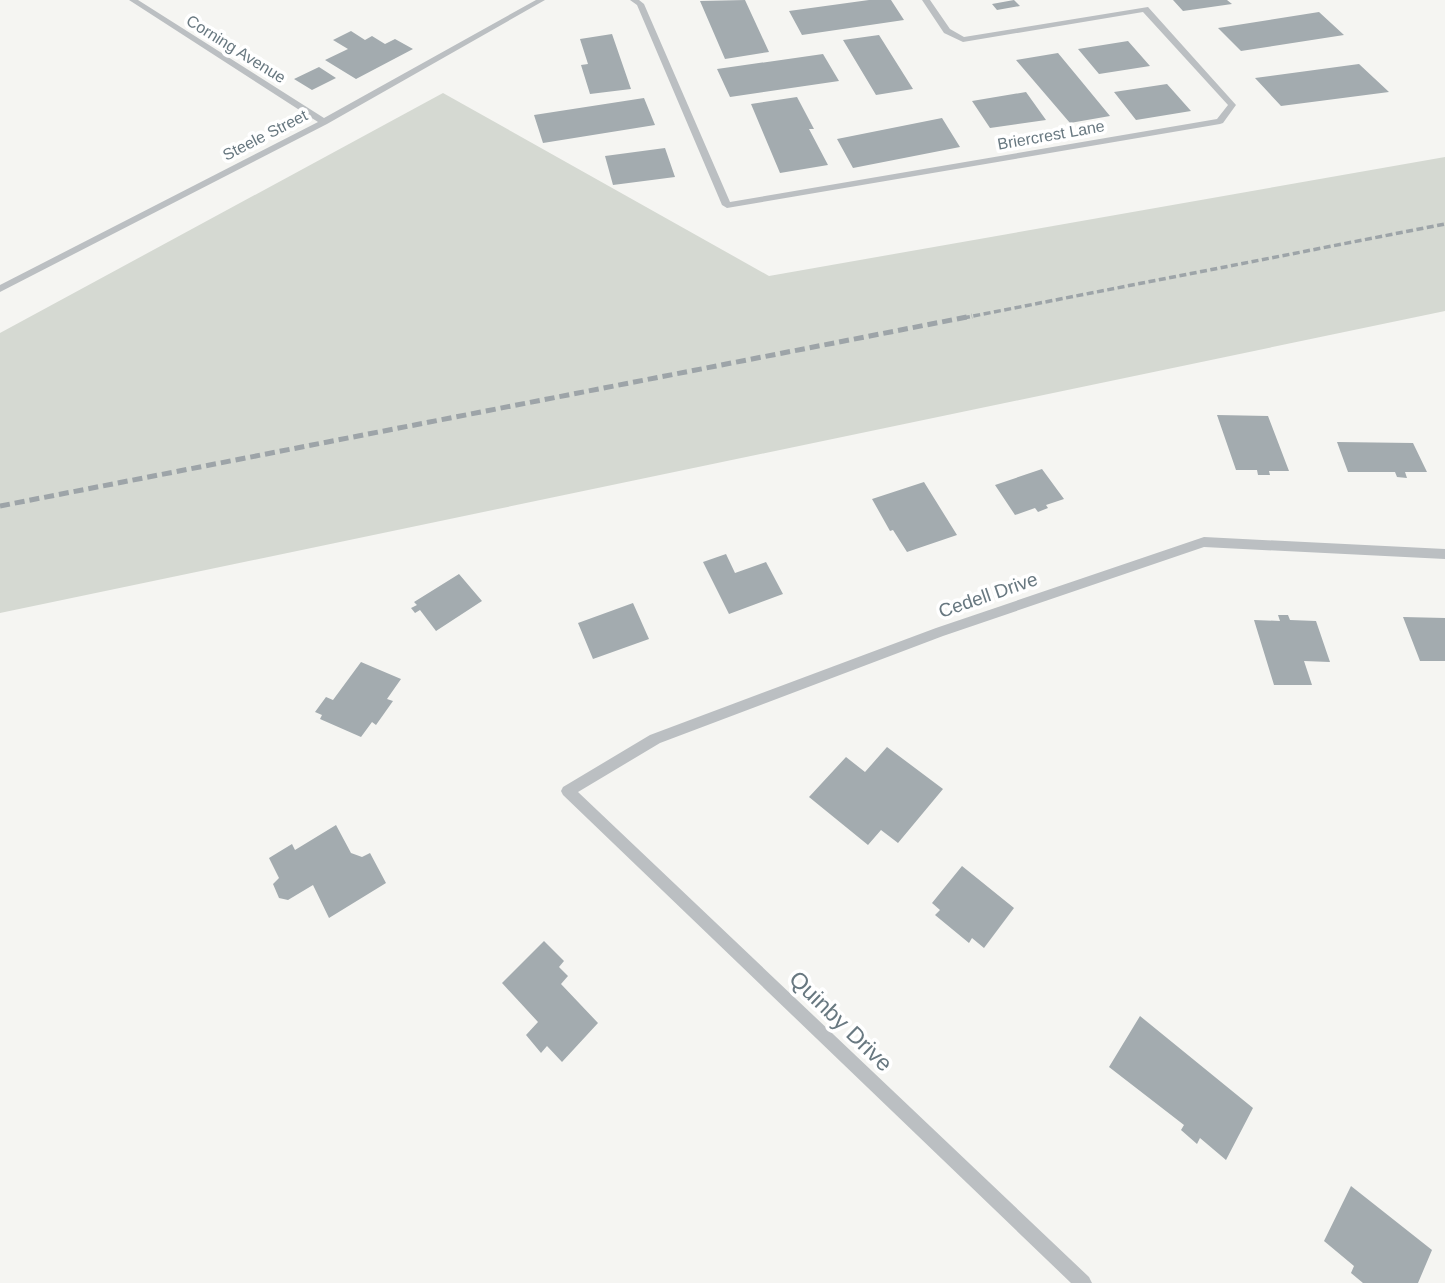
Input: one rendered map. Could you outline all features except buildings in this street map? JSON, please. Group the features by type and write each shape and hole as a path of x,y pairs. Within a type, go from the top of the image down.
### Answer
{"street":[{"name":"Corning Avenue","path":"133,0 324,122"},
{"name":"Steele Street","path":"0,289 324,122 541,0"},
{"name":"Briercrest Lane","path":"634,0 640,4 727,205 1220,121 1232,105 1145,9 963,40 947,31 926,0"},
{"name":"Cedell Drive","path":"568,791 654,739 940,632 1204,542 1445,554"},
{"name":"Quinby Drive","path":"568,791 1083,1283"}],"shaded area":[{"path":"443,93 769,276 1445,157 1445,311 0,613 0,333"}],"railway":[{"path":"963,318 1445,224"},
{"path":"0,506 972,316"}]}
